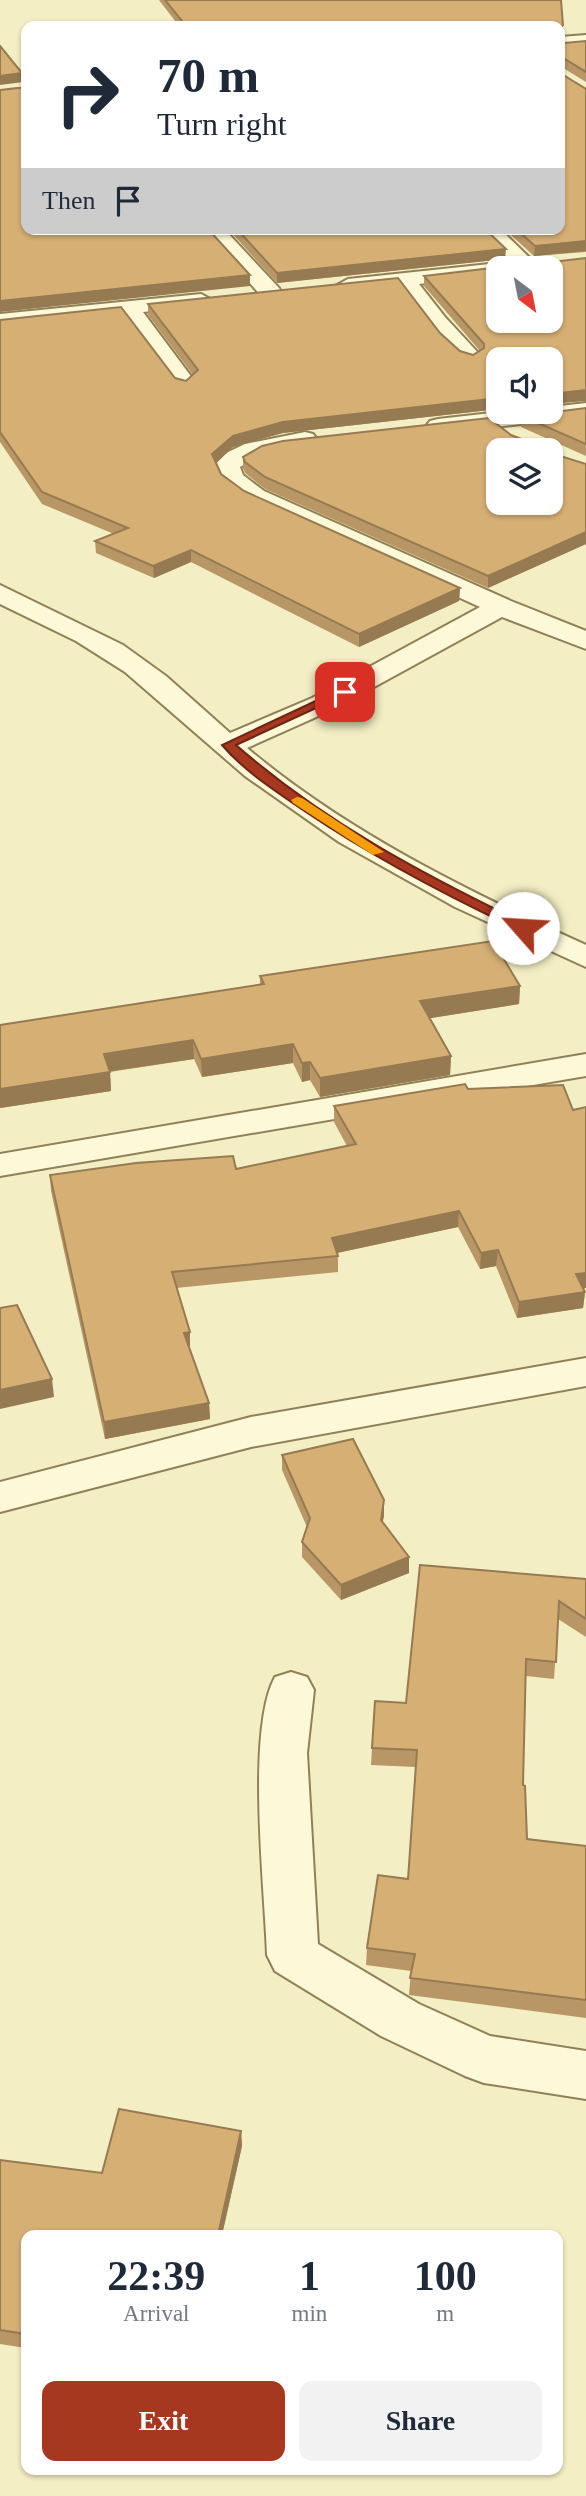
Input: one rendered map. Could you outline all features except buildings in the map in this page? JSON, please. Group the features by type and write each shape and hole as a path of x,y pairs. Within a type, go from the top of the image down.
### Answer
{"street":[{"path":"565,42 586,40"},
{"path":"219,235 271,293"},
{"path":"493,235 509,256"},
{"path":"325,287 486,270"},
{"path":"405,279 437,322 471,357"},
{"path":"245,295 298,290"},
{"path":"0,321 219,298"},
{"path":"128,307 185,383"},
{"path":"563,413 586,410"},
{"path":"413,429 486,422"},
{"path":"499,424 516,438"},
{"path":"330,437 266,446 236,456 227,465 232,479 255,496 501,607 586,641"},
{"path":"0,593 112,650 273,784 359,842 438,886 586,957"},
{"path":"228,745 322,704 501,607"},
{"path":"0,1165 586,1065"},
{"path":"0,1497 251,1432 586,1372"},
{"path":"290,1690 283,1753 293,1955 400,2020 484,2059 586,2075"}],"slow traffic":[{"path":"297,800 377,852"}],"route":[{"path":"345,692 228,745 273,784 359,842 438,886 523,928"}]}
